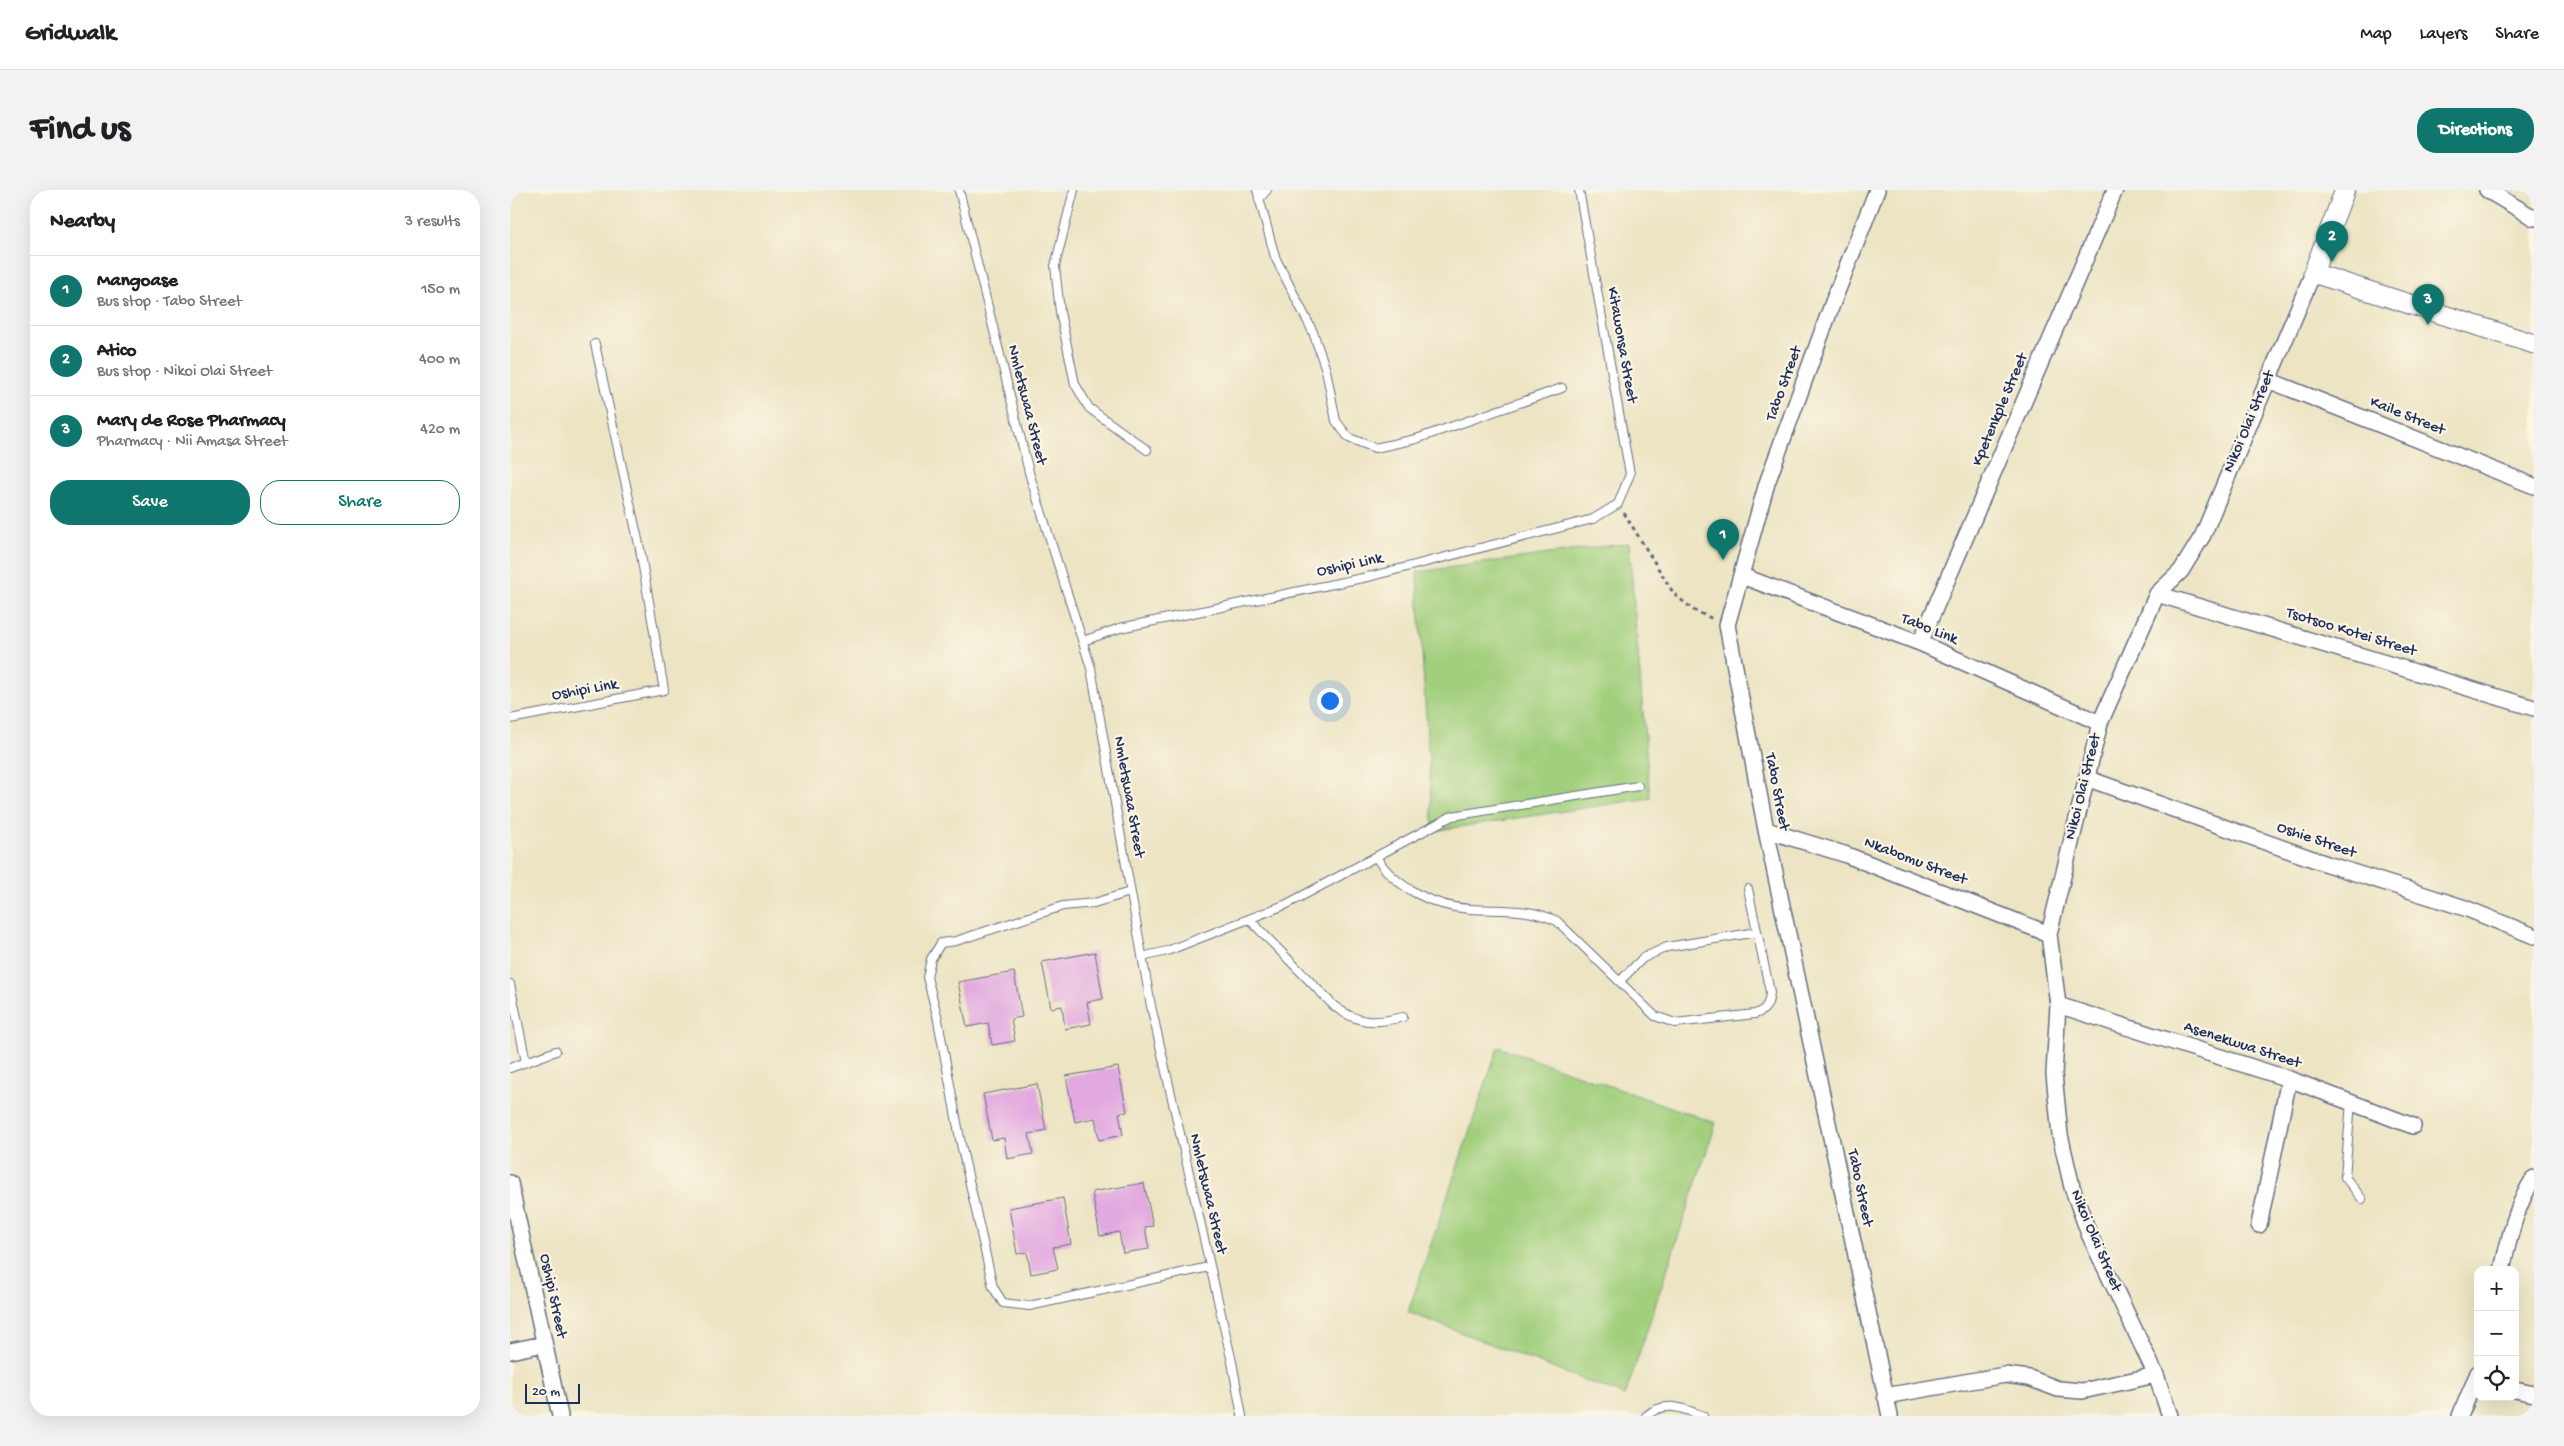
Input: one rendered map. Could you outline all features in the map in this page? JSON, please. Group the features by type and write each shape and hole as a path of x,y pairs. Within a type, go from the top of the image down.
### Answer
{"street":[{"name":"Tabo Street","path":"1877,190 1833,302 1767,483 1727,625 1766,830 1890,1416"},
{"name":"Kpetenkple Street","path":"1920,644 2115,190"},
{"name":"Nikoi Olai Street","path":"2170,1416 2156,1375 2089,1234 2072,1187 2060,1135 2054,1074 2058,1005 2049,934 2100,723 2157,594 2181,570 2203,535 2313,273 2345,190"},
{"path":"2487,190 2534,218"},
{"path":"2313,273 2534,344"},
{"name":"Kaile Street","path":"2268,380 2534,486"},
{"name":"Tabo Link","path":"1742,576 1920,644 2100,723"},
{"name":"Tsotsoo Kotei Street","path":"2157,594 2534,708"},
{"name":"Oshie Street","path":"2086,778 2326,864 2465,908 2534,936"},
{"name":"Nkabomu Street","path":"1766,830 1844,854 2049,934"},
{"name":"Asenekwua Street","path":"2058,1005 2289,1079 2413,1126"},
{"path":"2258,1225 2289,1079"},
{"path":"2503,1266 2512,1228 2527,1189 2534,1178"},
{"name":"Oshipi Street","path":"510,1183 560,1416"},
{"path":"510,1351 544,1344"},
{"path":"1885,1396 2005,1375 2028,1378 2058,1389 2082,1391 2156,1375"},
{"path":"2460,1416 2474,1385"},
{"path":"2519,1391 2534,1394"}],"lane":[{"name":"Nmletswaa Street","path":"960,190 1025,461 1091,668 1142,957 1242,1416"},
{"path":"1074,190 1055,266 1060,312 1075,384 1089,408 1147,450"},
{"path":"1257,190 1275,257 1313,332 1326,370 1336,421 1350,438 1375,448 1408,441 1562,388"},
{"path":"1259,199 1267,190"},
{"name":"Kitawonsa Street","path":"1579,190 1630,474 1618,504"},
{"name":"Oshipi Link","path":"510,719 664,690 640,549 595,344"},
{"name":"Oshipi Link","path":"1083,641 1120,628 1372,576 1583,522 1593,519 1618,504"},
{"path":"1142,957 1167,951 1287,904 1452,816 1638,786"},
{"path":"1376,857 1384,870 1406,888 1450,906 1537,912 1557,921 1662,1020 1675,1023 1755,1014 1766,1008 1770,992 1748,889"},
{"path":"1130,892 1094,903 1063,906 956,941 941,943 931,959 927,977 960,1144 993,1287 1003,1303 1029,1306 1210,1267"},
{"path":"1249,919 1334,1006 1349,1017 1370,1022 1403,1017"},
{"path":"1620,981 1643,958 1667,947 1757,932"},
{"path":"510,984 526,1062"},
{"path":"510,1068 556,1051"},
{"path":"2351,1102 2345,1177 2362,1199"},
{"path":"1646,1416 1666,1405 1677,1406 1703,1416"}],"path":[{"path":"1618,504 1674,594 1695,611 1727,625"}],"green space":[{"path":"1629,543 1650,798 1433,831 1417,572"},
{"path":"1498,1047 1716,1123 1625,1396 1408,1312"}],"building":[{"path":"1095,952 1103,999 1087,1002 1091,1024 1065,1029 1062,1006 1051,1008 1042,962"},
{"path":"1014,972 1022,1017 1011,1019 1015,1041 992,1045 988,1023 967,1027 958,982"},
{"path":"1118,1067 1127,1112 1119,1113 1123,1135 1099,1140 1095,1118 1075,1122 1066,1076"},
{"path":"1037,1084 1046,1130 1029,1134 1033,1154 1007,1159 1004,1138 992,1140 983,1094"},
{"path":"1144,1183 1153,1226 1145,1227 1149,1249 1123,1253 1119,1232 1100,1236 1092,1192"},
{"path":"1063,1198 1071,1244 1053,1247 1058,1269 1031,1274 1027,1252 1017,1254 1009,1208"}],"place":[{"name":"Atico","path":"2332,262"},
{"name":"Mary de Rose Pharmacy","path":"2428,325"},
{"name":"Mangoase","path":"1723,560"}]}
